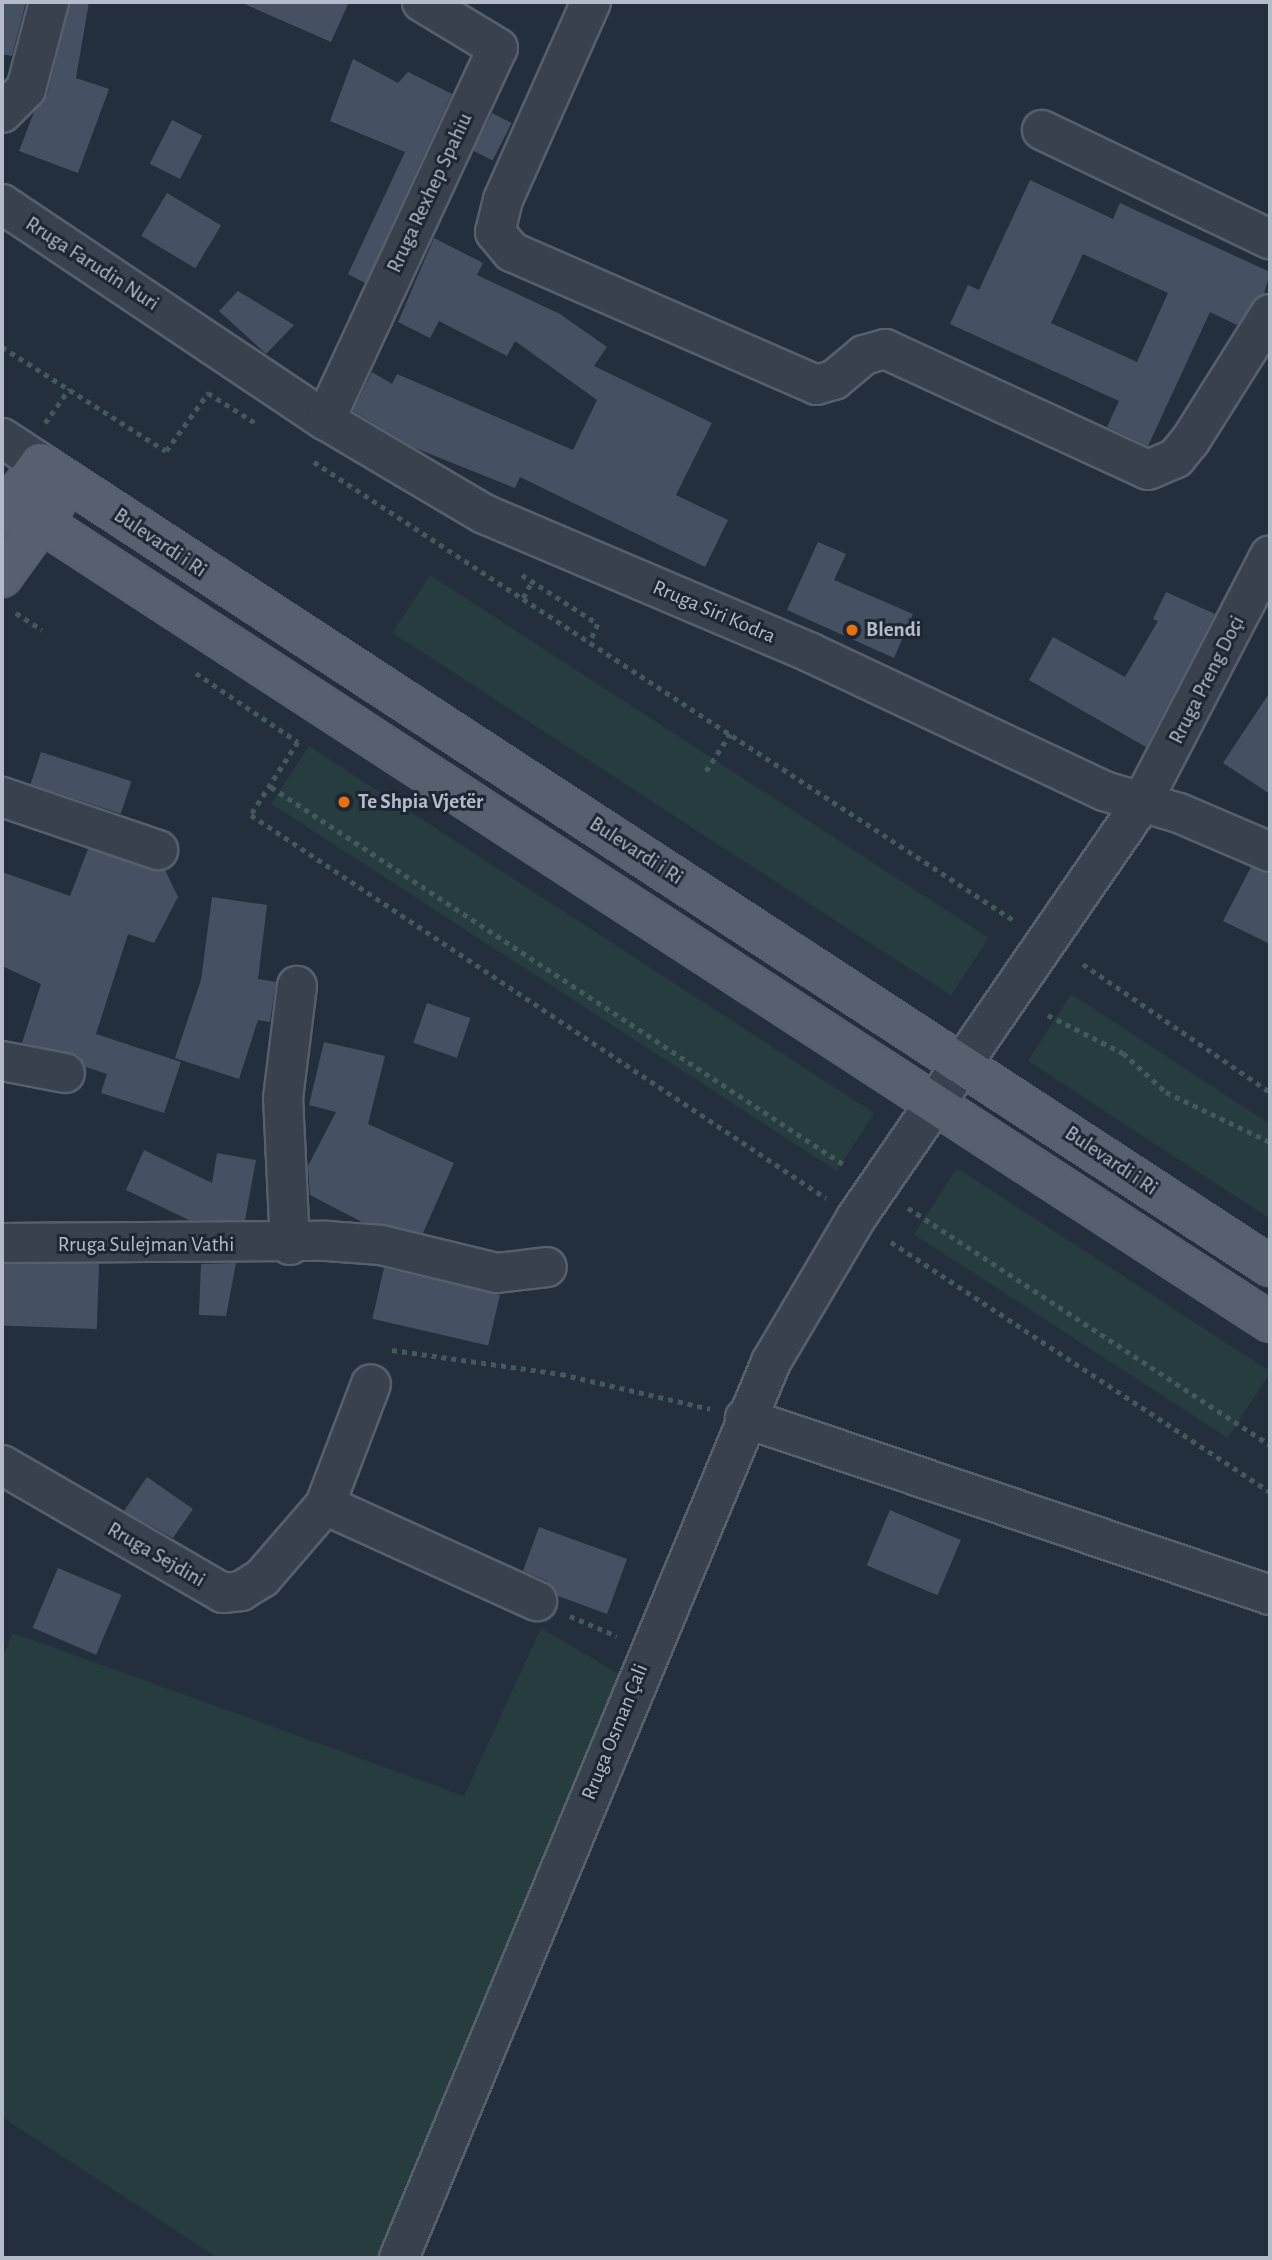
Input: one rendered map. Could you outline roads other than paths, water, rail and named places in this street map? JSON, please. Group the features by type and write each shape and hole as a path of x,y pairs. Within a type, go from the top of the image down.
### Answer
{"main road":[{"path":"7,593 14,509 54,473"},
{"name":"Bulevardi i Ri","path":"54,473 963,1062 1270,1266"},
{"path":"14,509 936,1102 1270,1322"}],"street":[{"path":"2,113 26,89 48,2"},
{"name":"Rruga Rexhep Spahiu","path":"325,420 498,48 422,2"},
{"path":"591,2 503,200 495,232 512,251 816,385 834,380 864,355 885,349 1148,470 1162,467 1183,450 1270,314"},
{"path":"1042,130 1270,239"},
{"name":"Rruga Farudin Nuri","path":"2,204 183,324"},
{"name":"Rruga Siri Kodra","path":"183,324 325,420 484,514 811,653 1141,804 1179,813 1270,852"},
{"name":"Bulevardi i Ri","path":"2,438 54,473"},
{"name":"Rruga Preng Doçi","path":"963,1062 1141,804 1270,555"},
{"path":"2,797 158,850"},
{"path":"290,1245 283,1098 298,986"},
{"path":"2,1061 65,1073"},
{"name":"Rruga Osman Çali","path":"399,2258 745,1418 844,1210 936,1102 963,1062"},
{"name":"Rruga Sulejman Vathi","path":"2,1243 381,1245 497,1273 547,1267"},
{"name":"Rruga Sejdini","path":"2,1465 223,1593 240,1591 262,1578 325,1505 371,1384"},
{"path":"745,1418 1270,1595"},
{"path":"325,1505 537,1601"}],"place":[{"name":"Blendi","path":"852,630"},
{"name":"Te Shpia Vjetër","path":"344,802"}]}
